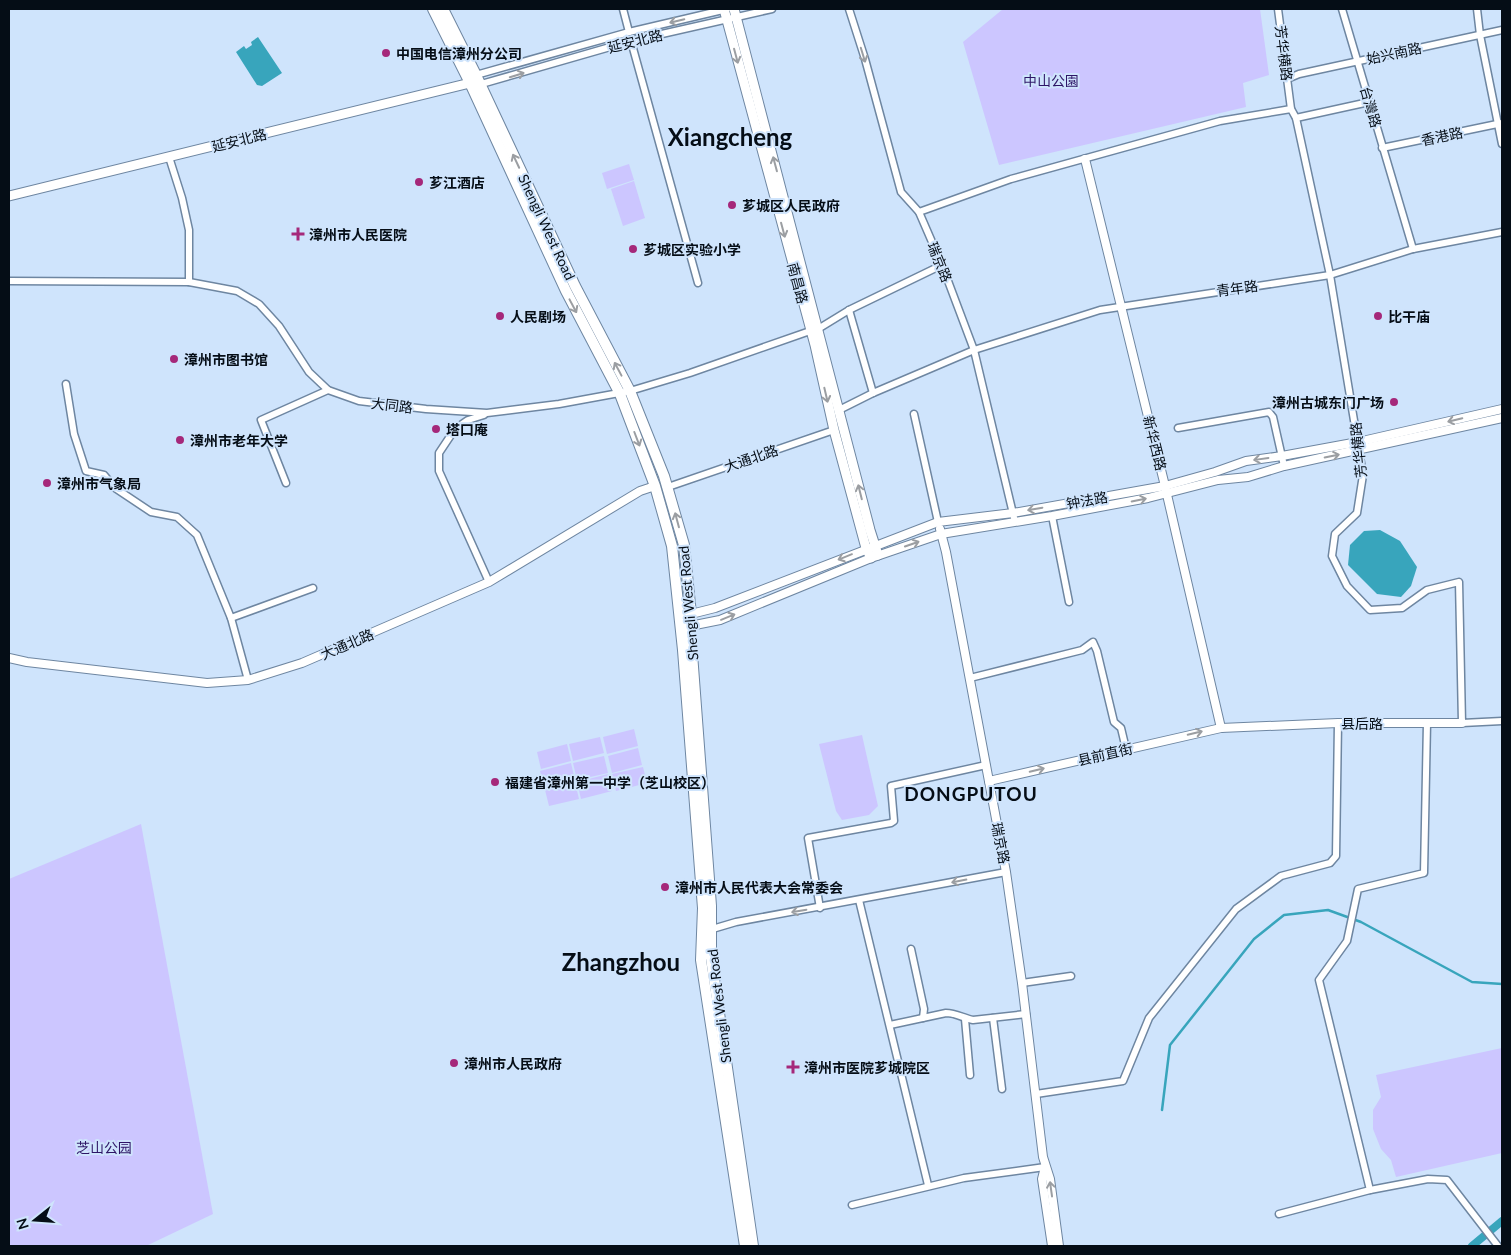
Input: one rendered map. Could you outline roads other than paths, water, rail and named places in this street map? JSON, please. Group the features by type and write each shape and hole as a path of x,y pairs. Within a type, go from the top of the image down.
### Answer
{"main road":[{"name":"Shengli West Road","path":"433,9 476,81"},
{"name":"Shengli West Road","path":"443,9 668,486 684,545 692,614 686,627 711,906 707,931 752,1246"},
{"name":"南昌路","path":"730,11 726,20 814,330 839,410 870,547"},
{"name":"南昌路","path":"730,11 814,330 834,430 874,557"},
{"name":"延安北路","path":"9,196 476,81"},
{"path":"625,392 672,546 680,612 686,627"},
{"path":"707,931 701,960 744,1246"}],"street":[{"path":"623,9 629,32"},
{"name":"延安北路","path":"476,81 629,32 730,11 772,9"},
{"name":"瑞京路","path":"849,9 901,192 919,212 942,265 974,350 1015,522"},
{"name":"芳华横路","path":"1278,9 1291,109 1296,118 1330,275 1363,475 1356,513 1335,534 1332,556 1347,586 1370,610 1402,608 1427,590 1459,582 1462,723"},
{"name":"台灣路","path":"1342,9 1413,249"},
{"path":"1477,9 1480,35 1500,123 1502,144"},
{"name":"延安北路","path":"476,81 630,41 726,20"},
{"name":"始兴南路","path":"1287,78 1502,30"},
{"path":"630,41 698,283"},
{"path":"1296,118 1369,102"},
{"path":"919,212 1011,179 1220,121 1291,109"},
{"name":"香港路","path":"1382,148 1500,123"},
{"path":"169,157 182,198 189,230 189,282"},
{"name":"新华西路","path":"1085,159 1122,306 1222,728"},
{"name":"青年路","path":"839,410 873,393 974,350 1100,310 1330,275 1413,249 1502,232"},
{"name":"大同路","path":"9,281 189,282 237,291 259,304 279,326 309,372 328,390 358,401 426,409 487,413 559,404 625,392 690,373 814,330 849,310 942,265"},
{"path":"849,310 873,393"},
{"path":"66,384 74,434 86,471 104,475 115,488 151,512 177,517 197,535 231,618 248,680"},
{"path":"286,483 261,420 328,390"},
{"name":"钟法路","path":"680,612 692,614 715,608 938,522 1013,513 1218,480 1248,477 1502,409"},
{"path":"1178,428 1269,412 1274,417 1284,466"},
{"path":"487,413 468,420 455,428 439,453 439,471 489,582"},
{"path":"914,414 938,522"},
{"name":"钟法路","path":"686,627 720,620 874,557 941,534 1148,498 1166,489 1246,461 1359,446 1502,418"},
{"name":"大通北路","path":"668,486 834,430"},
{"name":"大通北路","path":"9,658 26,662 207,683 248,680 302,663 489,582 640,491 655,486"},
{"path":"1052,516 1069,602"},
{"name":"瑞京路","path":"938,522 946,552 1006,872 1045,1167"},
{"path":"231,618 312,588"},
{"path":"970,678 1082,650 1093,642 1097,651 1114,722 1121,728 1126,749"},
{"name":"县后路","path":"1222,728 1338,723 1462,723 1502,721"},
{"path":"1036,1094 1123,1081 1149,1018 1236,909 1281,876 1330,863 1336,856 1338,723"},
{"path":"1370,1190 1319,980 1346,941 1358,889 1424,873 1427,723"},
{"name":"县前直街","path":"989,781 1222,728"},
{"path":"820,908 808,838 891,823 894,821 890,786 986,765"},
{"path":"707,931 736,922 820,908 1006,872"},
{"path":"860,900 928,1186"},
{"path":"911,949 924,1009 923,1018"},
{"path":"1022,983 1071,976"},
{"path":"890,1025 946,1013 955,1013 965,1019 973,1020 1026,1014"},
{"path":"993,1018 1002,1089"},
{"path":"965,1019 970,1075"},
{"path":"852,1205 964,1178 1045,1167"},
{"path":"1045,1167 1042,1179 1052,1246"},
{"path":"1045,1167 1050,1179 1059,1246"},
{"path":"1279,1214 1370,1190 1428,1179 1446,1180 1498,1246"}],"water":[{"path":"258,37 282,73 262,86 257,85 236,52 244,46 246,49 252,45 251,42"},
{"path":"1380,530 1400,541 1417,567 1411,586 1401,597 1377,594 1348,565 1350,545 1364,531"}],"waterway":[{"path":"1162,1110 1170,1045 1254,939 1284,915 1328,910 1361,922 1472,982 1502,984"},
{"path":"1472,1246 1502,1221"}],"place":[{"name":"中国电信漳州分公司","path":"386,53"},
{"name":"芗江酒店","path":"419,182"},
{"name":"芗城区人民政府","path":"732,205"},
{"name":"漳州市人民医院","path":"298,234"},
{"name":"芗城区实验小学","path":"633,249"},
{"name":"人民剧场","path":"500,316"},
{"name":"比干庙","path":"1378,316"},
{"name":"漳州市图书馆","path":"174,359"},
{"name":"漳州古城东门广场","path":"1394,402"},
{"name":"塔口庵","path":"436,429"},
{"name":"漳州市老年大学","path":"180,440"},
{"name":"漳州市气象局","path":"47,483"},
{"name":"福建省漳州第一中学（芝山校区）","path":"495,782"},
{"name":"漳州市人民代表大会常委会","path":"665,887"},
{"name":"漳州市人民政府","path":"454,1063"},
{"name":"漳州市医院芗城院区","path":"793,1067"}],"district":[{"name":"Xiangcheng","path":"730,136"},
{"name":"DONGPUTOU","path":"971,793"},
{"name":"Zhangzhou","path":"621,961"}],"park label":[{"name":"中山公園","path":"1051,80"},
{"name":"芝山公园","path":"104,1147"}]}
